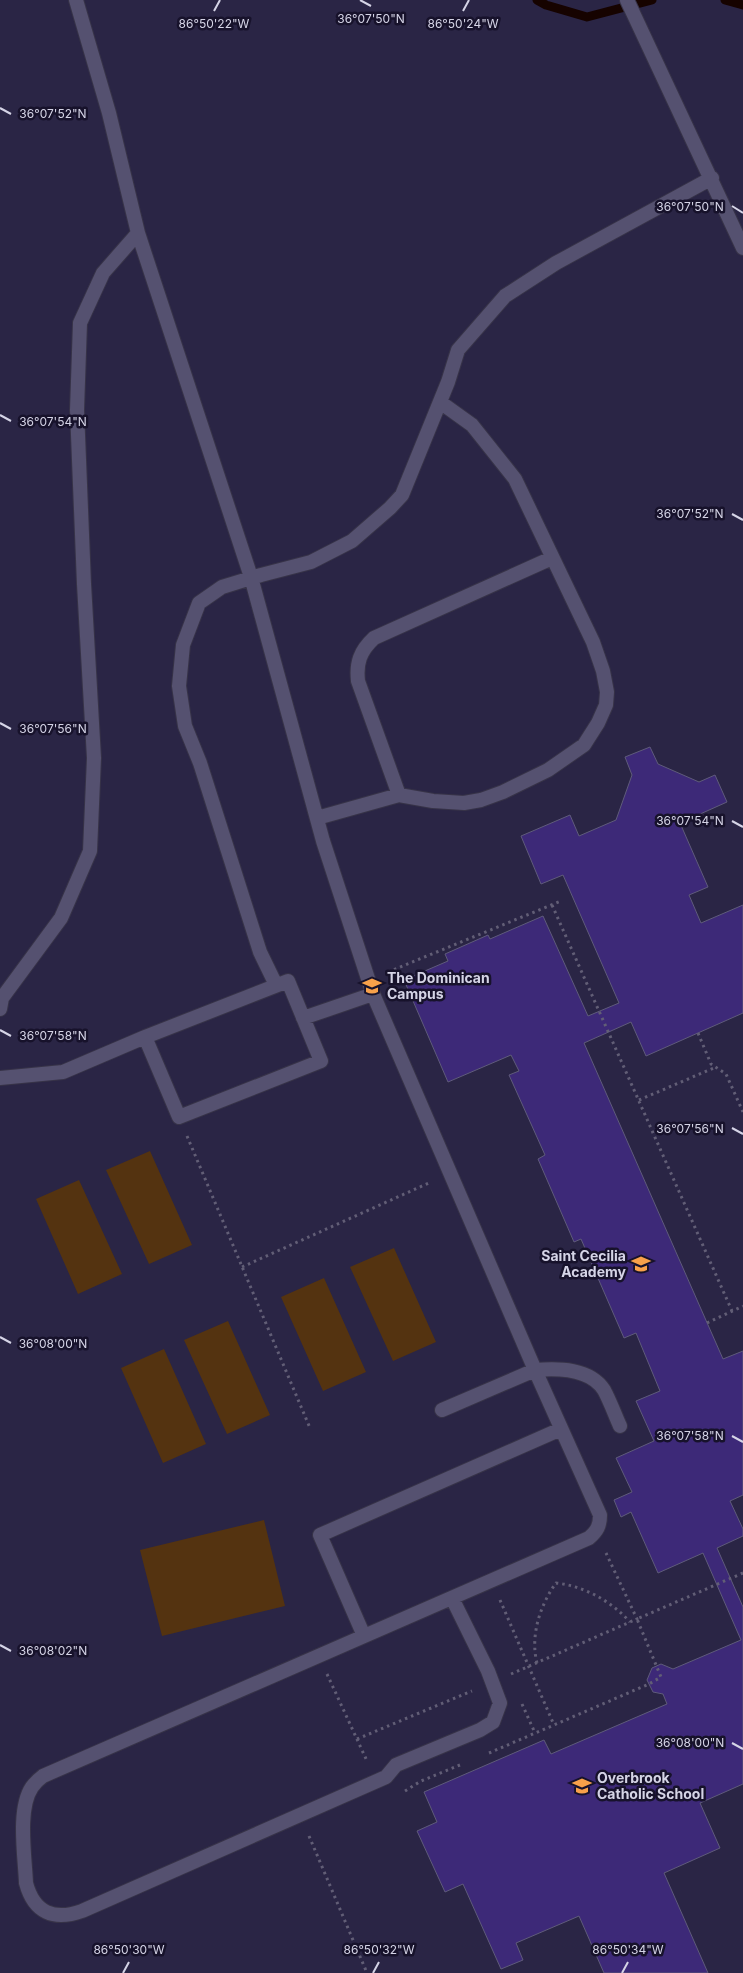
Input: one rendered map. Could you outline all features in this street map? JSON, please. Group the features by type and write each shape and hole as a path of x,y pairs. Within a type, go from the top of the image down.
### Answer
{"lane":[{"path":"76,0 109,113 138,233 251,577 317,818 371,987 535,1370 600,1515 600,1524 590,1538 318,1656 43,1776 32,1786 26,1800 24,1818 26,1883 28,1892 36,1905 49,1914 59,1916 82,1911 386,1777 396,1765 480,1730 493,1722 500,1703 488,1671 452,1598"},
{"path":"627,0 712,178 743,248"},
{"path":"276,985 260,952 200,763 185,726 180,686 183,644 199,603 222,587 251,577 311,562 352,541 402,495 440,402 458,350 505,296 556,263 712,178"},
{"path":"0,1008 2,998 61,918 90,851 94,758 77,410 80,322 103,273 138,233"},
{"path":"317,818 399,795 447,803 464,803 481,800 502,792 548,770 574,753 592,734 606,705 607,692 598,654 514,479 472,424 440,402"},
{"path":"399,795 358,681 357,666 359,657 365,647 374,638 552,558"},
{"path":"0,1078 63,1072 145,1037 276,985 288,982 321,1061 179,1117 145,1037"},
{"path":"303,1018 371,987"},
{"path":"442,1410 535,1370 550,1368 583,1374 595,1380 604,1390 620,1426"},
{"path":"364,1636 320,1535 561,1429"}],"path":[{"path":"371,987 561,901"},
{"path":"552,905 732,1311"},
{"path":"698,1033 711,1064 726,1074 743,1112"},
{"path":"639,1100 717,1067"},
{"path":"179,1117 310,1428"},
{"path":"242,1267 451,1174"},
{"path":"707,1323 743,1306"},
{"path":"482,1755 649,1684 661,1677 607,1552 598,1556"},
{"path":"513,1683 509,1674 743,1573"},
{"path":"537,1662 535,1646 540,1615 549,1592 556,1582 577,1587 599,1597 620,1611 630,1622"},
{"path":"498,1598 554,1725"},
{"path":"318,1656 370,1766"},
{"path":"357,1739 473,1690"},
{"path":"520,1700 535,1733"},
{"path":"400,1794 421,1781 465,1763"},
{"path":"300,1839 317,1832"},
{"path":"309,1836 367,1973"}],"shaded area":[{"name":"The Dominican Campus","path":"0,0 743,0 743,1973 0,1973"},
{"path":"150,1151 192,1245 149,1264 106,1170"},
{"path":"79,1180 122,1274 78,1294 36,1199"},
{"path":"394,1248 436,1342 393,1361 350,1267"},
{"path":"324,1278 366,1372 323,1391 281,1297"},
{"path":"228,1321 270,1415 227,1434 184,1340"},
{"path":"164,1349 206,1444 163,1463 121,1368"},
{"path":"264,1520 285,1606 162,1636 140,1550"}],"building":[{"path":"650,747 658,764 699,782 715,775 727,802 680,823 708,887 689,895 701,923 743,905 743,1013 646,1056 631,1022 584,1043 723,1359 743,1351 743,1495 730,1501 743,1529 743,1536 717,1548 743,1607 743,1784 700,1803 720,1848 664,1873 708,1973 604,1973 579,1916 516,1943 523,1960 501,1969 463,1884 445,1892 417,1831 437,1822 424,1792 544,1740 551,1754 667,1704 663,1694 653,1692 647,1680 652,1668 661,1664 673,1669 741,1640 703,1553 658,1573 631,1512 621,1517 614,1500 632,1492 616,1458 654,1441 636,1401 660,1391 636,1333 624,1338 581,1239 574,1242 538,1159 545,1155 509,1075 519,1071 511,1055 448,1082 404,980 448,961 445,954 488,935 490,939 543,916 588,1016 619,1003 563,875 541,884 521,836 570,815 579,836 616,820 632,775 625,757"}],"waterway":[{"path":"537,0 546,5 587,17 652,0"},
{"path":"725,0 743,5"}],"place":[{"name":"The Dominican Campus","path":"372,986"},
{"name":"Saint Cecilia Academy","path":"641,1264"},
{"name":"Overbrook Catholic School","path":"582,1786"}]}
